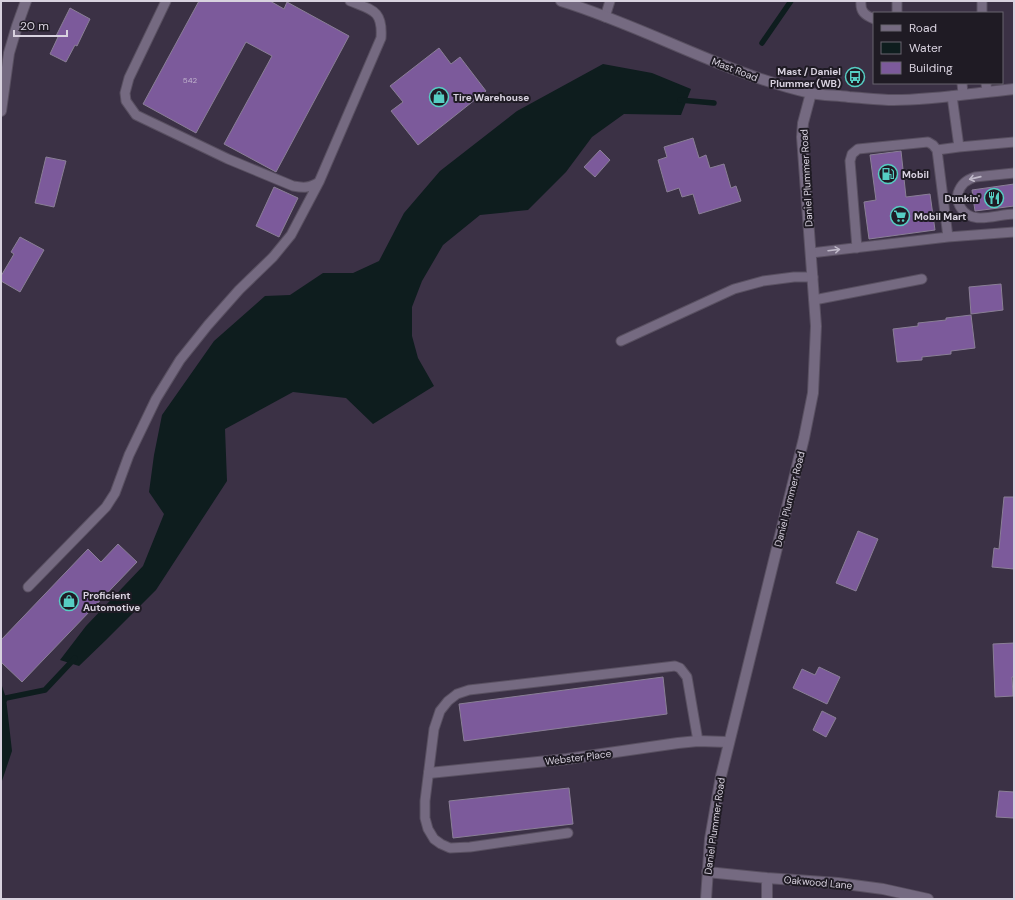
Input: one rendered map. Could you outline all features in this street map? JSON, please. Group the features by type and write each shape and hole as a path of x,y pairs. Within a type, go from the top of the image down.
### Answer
{"street":[{"path":"1,111 9,53 26,1"},
{"name":"Mast Road","path":"561,1 582,4 605,17 726,66 758,78 811,93 831,96 892,100 927,99 952,96 987,87 1014,89"},
{"name":"Daniel Plummer Road","path":"706,899 707,872 714,808 728,742 804,438 813,386 816,345 802,137 803,123 811,93"},
{"name":"Webster Place","path":"429,773 566,759 698,741 728,742"},
{"name":"Oakwood Lane","path":"707,872 838,883 928,899"},
{"path":"766,899 767,878"}],"lane":[{"path":"166,1 130,78 125,93 126,101 136,115 228,159 293,186 303,188 319,182"},
{"path":"28,587 106,507 115,493 129,455 156,398 180,360 223,308 291,235 319,182 381,38 382,27 380,18 374,11 350,1"},
{"path":"605,17 610,1"},
{"path":"861,1 863,13 873,18"},
{"path":"897,1 897,12"},
{"path":"982,1 982,12"},
{"path":"962,84 963,94"},
{"path":"952,96 959,147"},
{"path":"857,248 850,161 852,154 858,149 928,142 933,145 937,150 948,237"},
{"path":"937,150 1014,142"},
{"path":"1014,173 969,179 964,182 960,189 958,201 962,211 973,217 980,218 1014,214"},
{"path":"811,253 948,237 1014,232"},
{"path":"621,341 734,289 763,281 794,277 812,277"},
{"path":"814,300 922,279"},
{"path":"568,833 470,847 450,848 434,839 428,829 425,818 425,801 434,729 440,711 448,701 457,694 477,689 675,666 680,668 687,678 698,741"}],"water":[{"path":"603,64 652,73 691,89 681,115 624,114 592,137 566,172 528,210 480,215 443,245 422,281 412,307 412,336 418,358 434,386 373,424 346,398 293,392 225,429 227,481 156,590 79,666 60,660 86,626 143,566 164,514 149,492 154,455 162,415 214,341 265,296 290,295 323,273 353,273 379,261 404,213 440,171 517,111"},
{"path":"1,686 6,698 12,751 1,784"}],"building":[{"path":"199,1 270,1 284,9 287,2 349,36 276,172 224,144 272,56 246,42 196,133 143,104"},
{"path":"70,8 90,19 77,46 75,45 66,62 50,54 58,37 56,36"},
{"name":"Tire Warehouse","path":"439,48 451,64 460,57 486,91 418,145 391,111 403,102 390,86"},
{"path":"693,138 699,158 706,155 710,168 724,164 731,188 736,186 741,201 699,214 693,194 682,197 679,188 667,192 658,160 667,157 664,147"},
{"path":"600,150 610,160 595,177 584,167"},
{"path":"901,151 906,197 930,194 935,230 869,239 864,202 876,200 870,155"},
{"path":"46,157 66,161 54,207 35,203"},
{"name":"Dunkin'","path":"1014,184 1014,206 975,211 972,190"},
{"path":"274,187 298,198 279,237 256,226"},
{"path":"20,237 44,250 20,292 1,281 1,276 14,254 11,252"},
{"path":"1001,284 1003,310 971,314 969,287"},
{"path":"971,315 975,348 951,351 951,354 922,357 922,360 897,362 893,329 918,326 918,323 946,320 946,318"},
{"path":"1004,497 1014,497 1014,569 992,567 994,548 999,549"},
{"path":"858,531 878,539 856,591 836,583"},
{"name":"Proficient Automotive","path":"118,544 137,562 22,682 1,662 1,640 88,549 101,562"},
{"path":"1014,643 1014,677 1012,677 1013,696 995,697 993,644"},
{"path":"819,667 840,677 827,704 793,688 802,669 815,675"},
{"path":"663,677 667,714 464,741 459,704"},
{"path":"822,711 836,718 826,737 813,730"},
{"path":"569,788 573,824 453,838 449,801"},
{"path":"999,791 1014,792 1014,818 996,817"}],"waterway":[{"path":"762,43 791,1"},
{"path":"680,100 714,103"},
{"path":"1,704 6,698 45,690 75,658"}],"place":[{"name":"Mast / Daniel Plummer (WB)","path":"855,77"},
{"name":"Tire Warehouse","path":"439,97"},
{"name":"Mobil","path":"888,174"},
{"name":"Dunkin'","path":"994,198"},
{"name":"Mobil Mart","path":"900,216"},
{"name":"Proficient Automotive","path":"69,601"}]}
